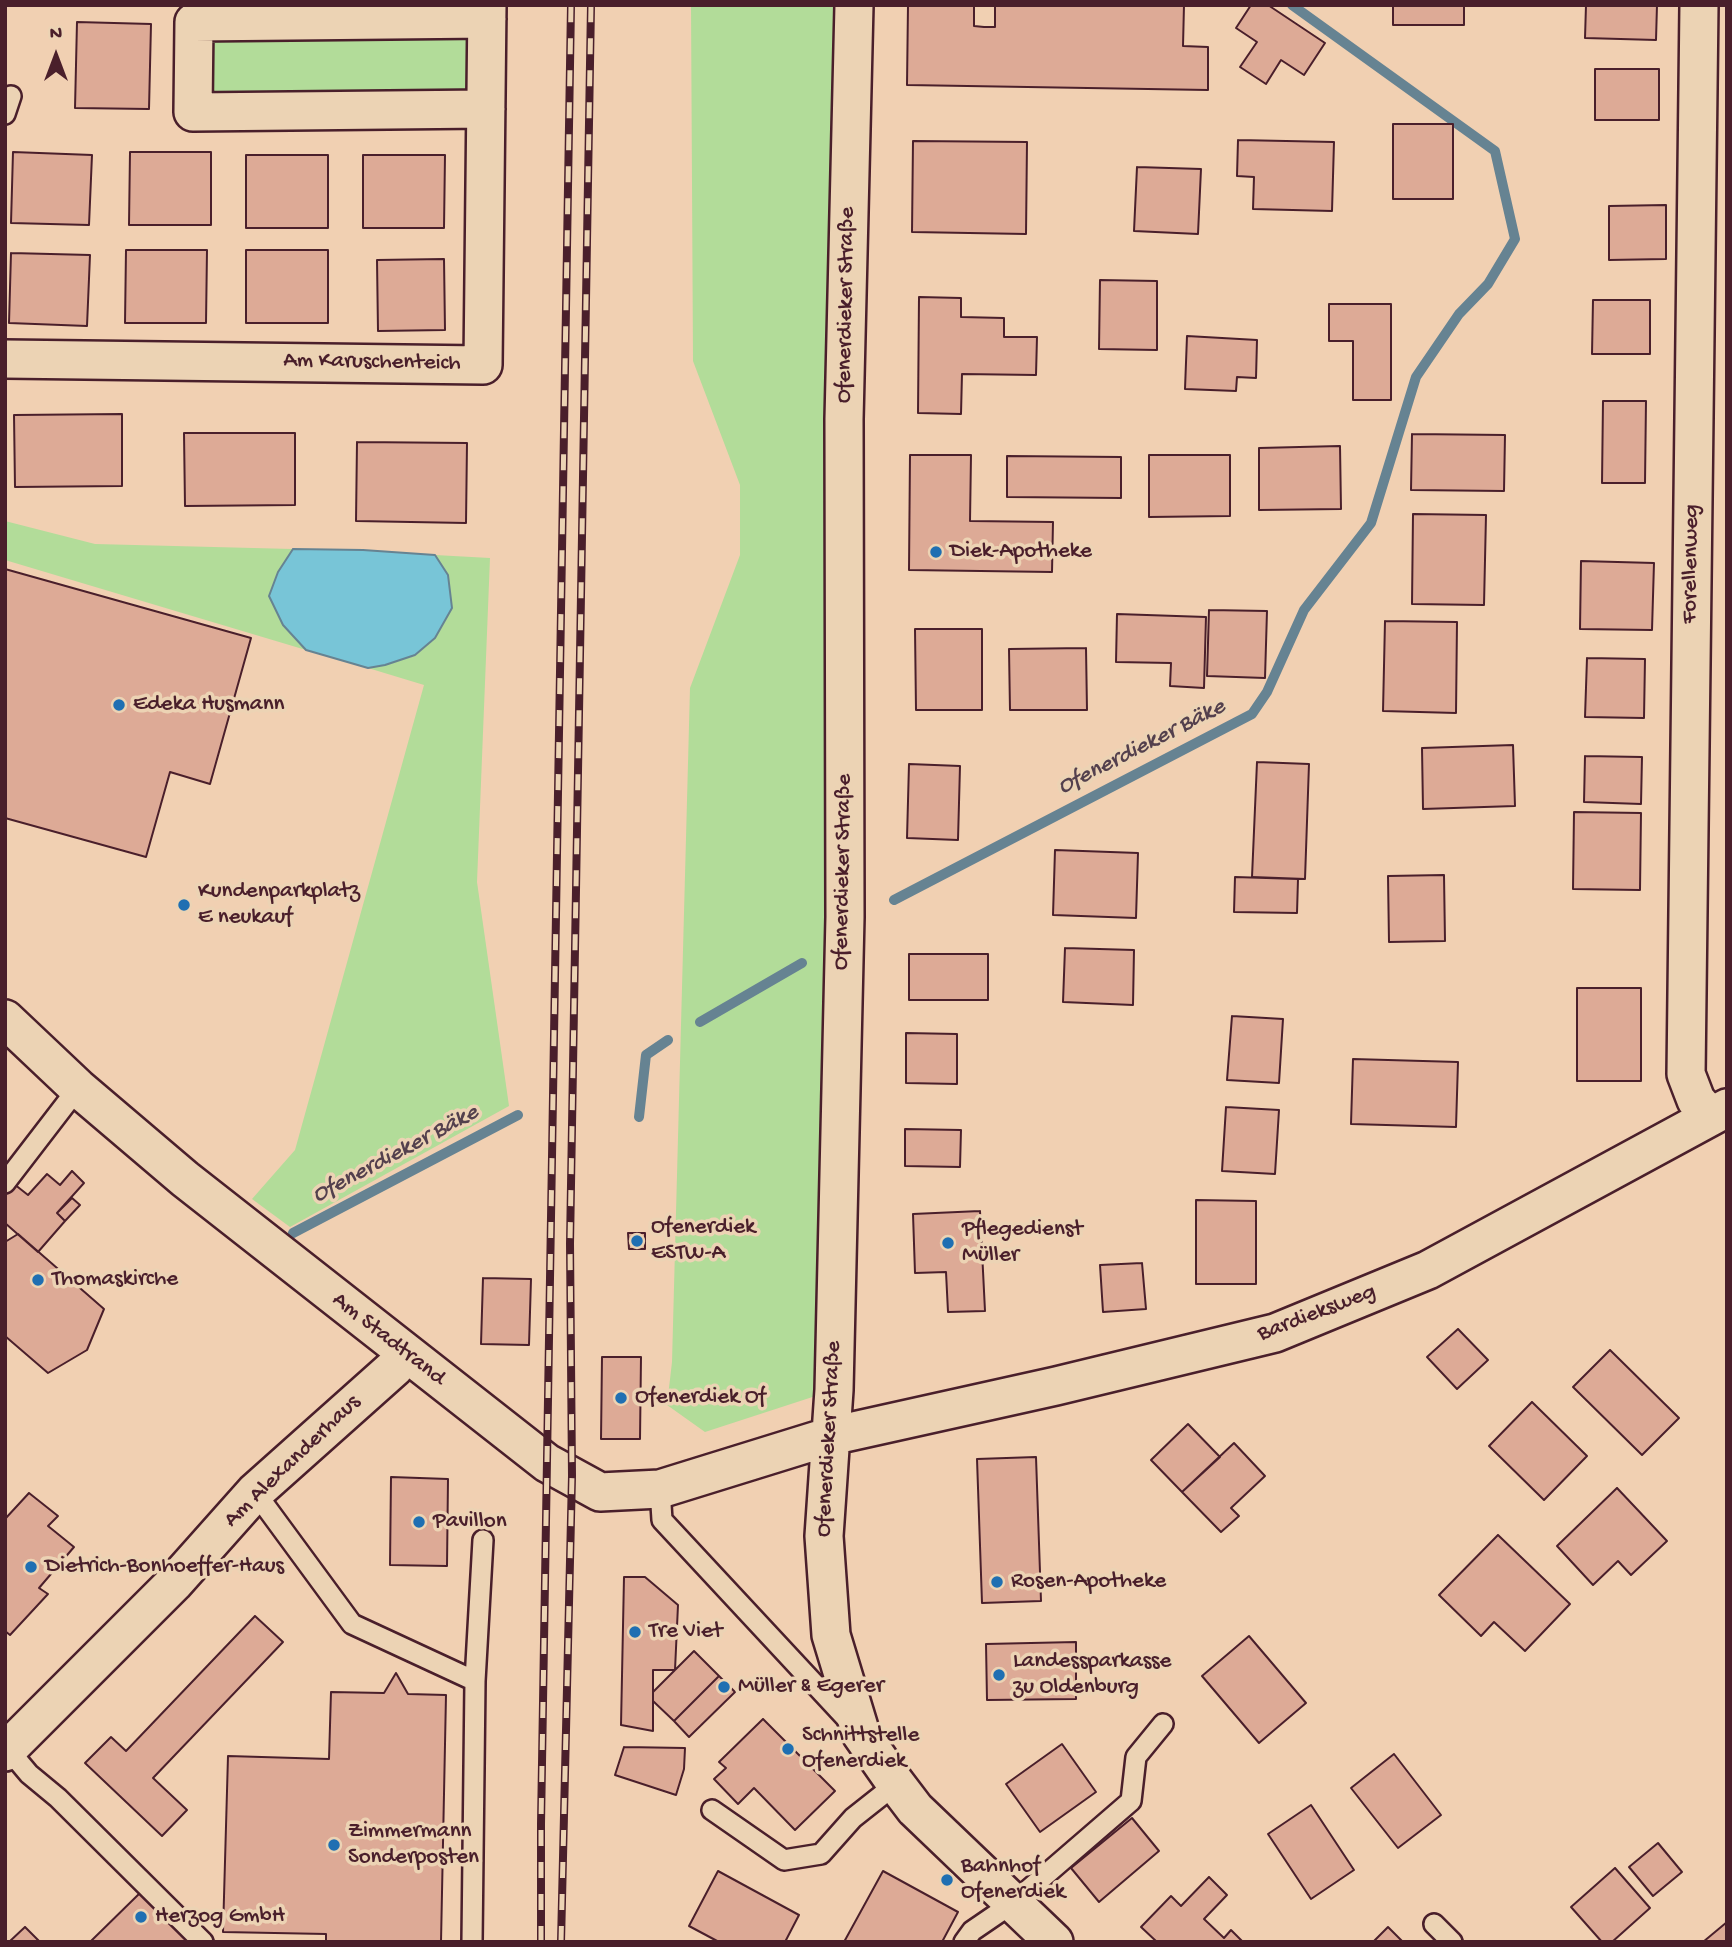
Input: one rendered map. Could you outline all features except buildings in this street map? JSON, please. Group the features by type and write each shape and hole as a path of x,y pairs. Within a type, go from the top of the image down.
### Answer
{"street":[{"name":"Ofenerdieker Straße","path":"854,5 844,419 845,917 831,1436 824,1536 831,1635 861,1734 896,1784 915,1809 1054,1942"},
{"name":"Forellenweg","path":"1699,5 1686,1074 1696,1100 1718,1112"},
{"name":"Am Karuschenteich","path":"5,359 483,365 486,109 487,12 194,22 193,112 486,109"},
{"name":"Am Stadtrand","path":"5,1019 78,1088 185,1179 405,1354 547,1463 600,1492 661,1505 831,1436"},
{"name":"Bardieksweg","path":"831,1436 1056,1386 1275,1333 1428,1270 1718,1112"},
{"name":"Am Alexanderhaus","path":"7,1750 174,1583 256,1492 394,1368 405,1354"}],"lane":[{"path":"5,1183 78,1088"},
{"path":"256,1492 352,1624 475,1681"},
{"path":"661,1505 861,1734"},
{"path":"472,1942 475,1681 483,1540"},
{"path":"964,1942 972,1931 1013,1903 1131,1801 1136,1757 1163,1724"},
{"path":"7,1750 203,1942"},
{"path":"712,1810 784,1860 821,1854 853,1818 896,1784"},
{"path":"1434,1924 1452,1942"}],"green space":[{"path":"691,5 846,5 834,1390 705,1432 667,1405 672,1362 690,688 740,555 740,485 693,361"},
{"path":"487,19 486,109 193,112 194,22"},
{"path":"5,521 95,544 293,549 278,572 283,625 306,650 5,560"},
{"path":"435,555 490,558 477,882 509,1106 290,1227 252,1199 295,1150 424,685 368,668 415,656 435,638 452,608 448,575"}],"water":[{"path":"293,549 435,555 448,575 452,608 435,638 415,655 385,665 368,668 306,650 283,625 269,596 278,572"}],"waterway":[{"name":"Ofenerdieker Bäke","path":"894,900 1252,714 1267,692 1304,610 1371,523 1416,377 1459,314 1488,284 1515,239 1495,151 1292,5"},
{"name":"Ofenerdieker Bäke","path":"700,1022 802,963"},
{"name":"Ofenerdieker Bäke","path":"639,1117 646,1055 668,1040"},
{"name":"Ofenerdieker Bäke","path":"293,1233 518,1115"}],"railway":[{"path":"541,1942 571,5"},
{"path":"561,1942 572,1476 570,1243 591,5"}],"place":[{"name":"Diek-Apotheke","path":"936,552"},
{"name":"Edeka Husmann","path":"119,705"},
{"name":"Kundenparkplatz E neukauf","path":"184,905"},
{"name":"Ofenerdiek ESTW-A","path":"637,1241"},
{"name":"Pflegedienst Müller","path":"948,1243"},
{"name":"Thomaskirche","path":"38,1280"},
{"name":"Ofenerdiek Of","path":"621,1398"},
{"name":"Pavillon","path":"419,1522"},
{"name":"Dietrich-Bonhoeffer-Haus","path":"31,1567"},
{"name":"Rosen-Apotheke","path":"997,1582"},
{"name":"Tre Viet","path":"635,1632"},
{"name":"Landessparkasse zu Oldenburg","path":"999,1675"},
{"name":"Müller & Egerer","path":"724,1687"},
{"name":"Schnittstelle Ofenerdiek","path":"788,1749"},
{"name":"Zimmermann Sonderposten","path":"334,1845"},
{"name":"Bahnhof Ofenerdiek","path":"947,1880"},
{"name":"Herzog GmbH","path":"141,1917"}]}
